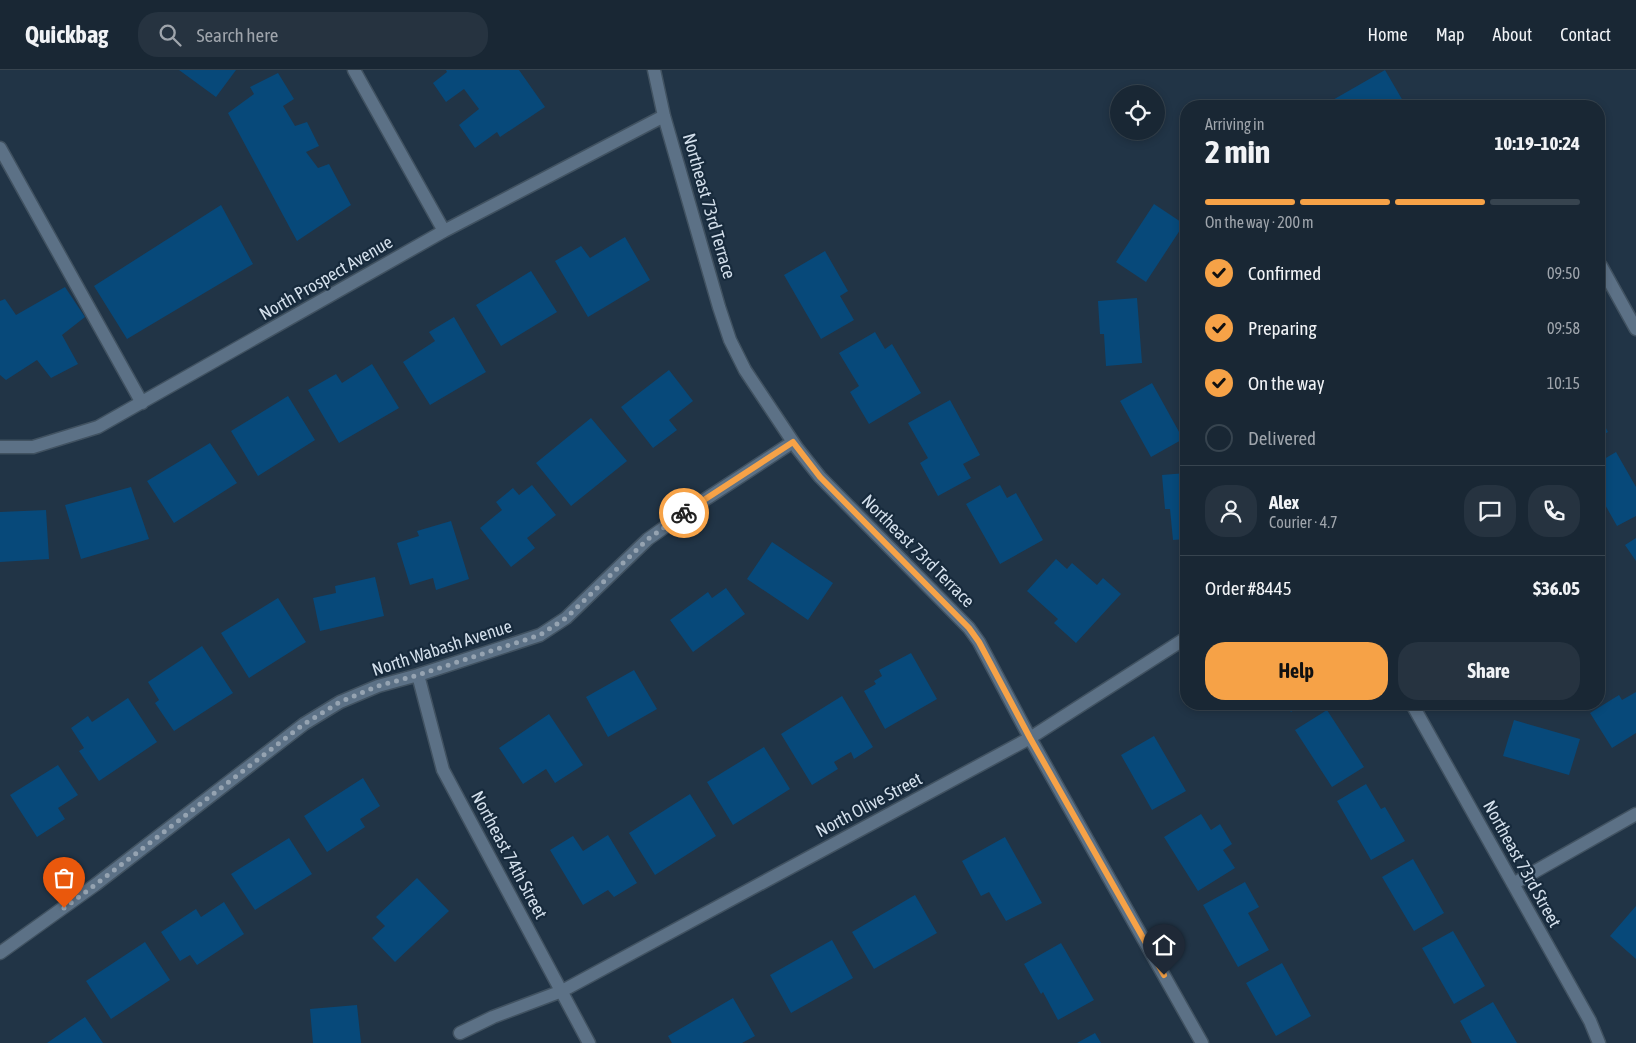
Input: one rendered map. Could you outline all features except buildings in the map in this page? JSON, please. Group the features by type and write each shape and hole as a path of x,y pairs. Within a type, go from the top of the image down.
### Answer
{"street":[{"path":"354,70 444,231"},
{"name":"Northeast 73rd Terrace","path":"654,70 664,116 730,340 745,370 793,442 820,477 969,628 979,642 1030,738 1202,1043"},
{"name":"North Prospect Avenue","path":"0,447 33,447 98,427 444,231 664,116"},
{"path":"0,148 142,402"},
{"path":"1605,273 1636,330"},
{"name":"North Wabash Avenue","path":"0,953 95,885 304,724 340,702 378,686 418,675 540,635 566,618 648,539 793,442"},
{"name":"North Olive Street","path":"460,1033 493,1017 562,991 1030,738 1180,642"},
{"name":"Northeast 74th Street","path":"418,675 443,770 589,1043"},
{"name":"Northeast 73rd Street","path":"1415,710 1590,1021 1599,1043"},
{"path":"1513,884 1636,814"}],"way so far":[{"path":"64,908 304,724 340,702 378,686 418,675 540,635 566,618 648,539 684,513"}],"route":[{"path":"684,513 793,442 820,477 969,628 979,642 1030,738 1164,975"}]}
